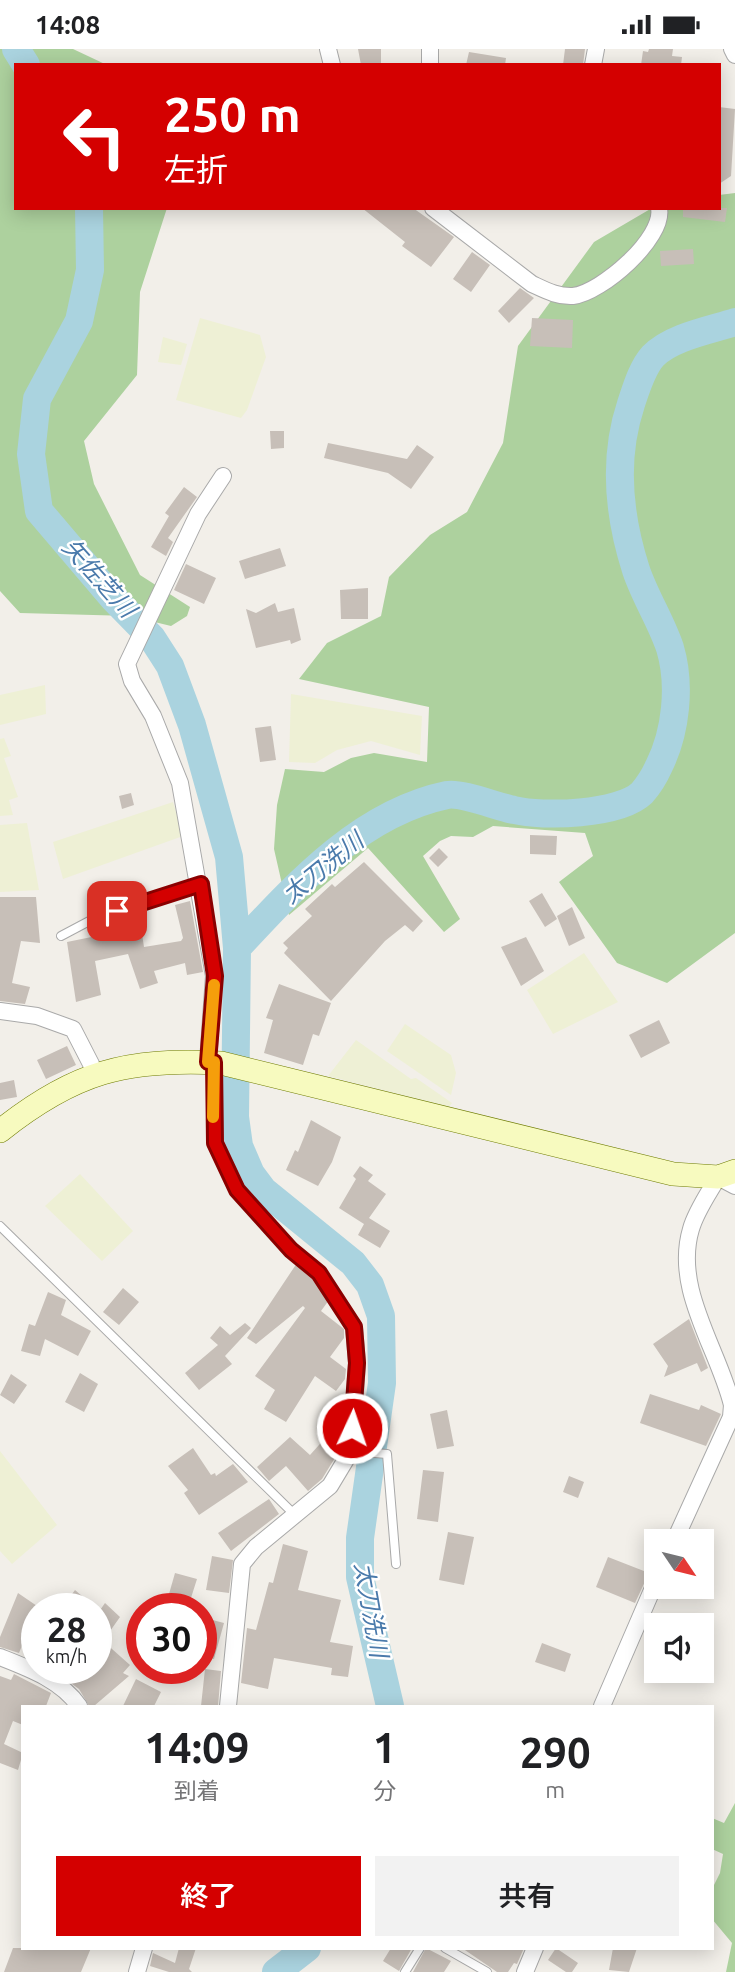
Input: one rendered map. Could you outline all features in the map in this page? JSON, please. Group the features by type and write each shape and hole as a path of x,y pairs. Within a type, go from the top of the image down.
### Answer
{"street":[{"path":"732,49 735,55"},
{"path":"436,210 532,284 550,293 575,296 596,287 646,246 656,233 659,210"},
{"path":"214,1062 215,976 201,884 180,783 153,716 132,681 127,664 150,610 198,514 223,475"},
{"path":"0,1011 37,1016 73,1030 91,1064 93,1074"},
{"path":"0,1131 31,1107 93,1074 166,1060 214,1062 251,1068 673,1174 729,1178"},
{"path":"680,1529 731,1417 728,1391 685,1271 691,1226 729,1178"},
{"path":"228,1705 242,1564 256,1547 330,1486 351,1451 357,1363 354,1327"},
{"path":"602,1705 648,1599"},
{"path":"0,1657 39,1672 78,1705"},
{"path":"137,1972 143,1950"},
{"path":"525,1972 535,1950"}],"lane":[{"path":"61,936 95,918 201,884"},
{"path":"214,1062 215,1143 237,1190 291,1250 319,1273 354,1327"},
{"path":"0,1226 296,1516"},
{"path":"351,1451 387,1454 396,1564"},
{"path":"405,1972 419,1950"},
{"path":"448,1950 487,1972"}],"green space":[{"path":"0,49 73,49 103,63 14,63 14,210 166,210 140,292 137,375 84,441 94,484 140,575 190,607 187,616 171,626 130,616 20,613 0,591"},
{"path":"735,193 735,933 667,983 617,963 559,882 593,856 585,833 493,826 473,837 451,836 440,841 423,856 460,919 444,932 368,848 289,915 274,849 277,805 285,769 324,772 351,758 374,753 427,762 429,707 299,679 327,643 381,616 389,577 430,535 467,512 503,443 518,346 594,242 649,210 721,210 721,195"},
{"path":"200,318 260,335 266,357 247,410 241,418 176,400"},
{"path":"163,337 187,344 181,365 158,362"},
{"path":"45,685 46,714 0,725 0,695"},
{"path":"291,694 422,716 420,755 371,741 337,750 315,763 289,762"},
{"path":"4,738 11,756 4,758 18,797 9,800 13,815 0,816 0,739"},
{"path":"173,802 183,836 63,879 53,842"},
{"path":"27,823 39,890 0,892 0,825"},
{"path":"584,953 618,1002 553,1034 527,990"},
{"path":"405,1024 451,1055 456,1073 451,1095 387,1051"},
{"path":"356,1040 411,1079 416,1078 452,1103 449,1107 328,1076"},
{"path":"80,1174 133,1231 102,1261 45,1206"},
{"path":"0,1451 57,1525 12,1564 0,1551"},
{"path":"735,1803 735,1972 726,1972 732,1943 714,1921 714,1885 720,1873 723,1854 714,1850 714,1819 724,1823"}],"building":[{"path":"358,49 381,49 381,63 361,63"},
{"path":"565,49 585,49 583,63 563,63"},
{"path":"649,49 673,49 672,56 682,57 681,63 641,63 643,51 648,52"},
{"path":"469,52 506,58 505,63 466,63"},
{"path":"721,107 735,109 731,176 721,183"},
{"path":"727,208 725,222 683,217 683,210"},
{"path":"365,210 416,210 454,237 431,267 402,246 405,242"},
{"path":"693,249 694,264 661,266 660,251"},
{"path":"472,252 490,265 471,292 453,279"},
{"path":"520,288 534,298 509,323 498,311"},
{"path":"532,318 573,320 572,348 530,346"},
{"path":"270,431 284,431 284,448 271,449"},
{"path":"328,443 407,459 417,445 434,457 411,489 388,473 324,458"},
{"path":"184,487 197,497 168,538 173,542 166,556 151,547 169,516 165,513"},
{"path":"280,548 286,566 245,579 239,561"},
{"path":"186,564 216,578 204,604 174,590"},
{"path":"368,588 368,619 341,619 340,590"},
{"path":"275,603 278,612 294,608 301,640 291,644 290,640 256,648 246,609 256,613"},
{"path":"271,726 276,760 260,762 255,728"},
{"path":"131,793 134,805 122,809 119,796"},
{"path":"530,835 557,836 556,855 530,854"},
{"path":"439,848 448,857 438,867 429,858"},
{"path":"364,862 423,921 413,932 405,925 385,941 331,1001 284,953 288,948 283,943 312,916 305,909 332,884 335,887"},
{"path":"542,893 557,919 545,927 529,901"},
{"path":"0,897 36,897 40,943 21,941 12,983 30,987 25,1004 0,1001"},
{"path":"190,901 203,972 187,975 185,963 154,971 158,983 140,989 128,954 95,961 101,995 76,1002 67,942 121,931 122,936 142,934 144,947 181,941 183,938 175,905"},
{"path":"572,907 585,938 569,946 557,916"},
{"path":"526,937 544,971 521,986 501,947"},
{"path":"279,984 331,1003 319,1036 313,1034 303,1065 264,1053 273,1020 266,1018"},
{"path":"659,1020 670,1043 641,1058 629,1035"},
{"path":"67,1046 76,1065 46,1079 37,1060"},
{"path":"14,1080 17,1097 0,1100 0,1083"},
{"path":"311,1120 341,1137 332,1162 318,1186 286,1170 295,1150 298,1152"},
{"path":"360,1166 373,1175 368,1181 386,1194 369,1218 390,1231 380,1248 358,1235 364,1224 339,1208 356,1179 353,1176"},
{"path":"297,1263 318,1283 329,1300 321,1311 344,1329 344,1338 330,1357 346,1369 345,1379 336,1391 315,1376 286,1422 264,1409 275,1390 255,1376 305,1308 303,1306 256,1344 247,1338"},
{"path":"123,1288 139,1302 119,1325 103,1312"},
{"path":"48,1292 66,1300 61,1315 91,1331 78,1356 45,1339 40,1356 21,1351 29,1324 35,1326"},
{"path":"689,1319 708,1368 701,1372 697,1363 664,1377 668,1366 653,1344"},
{"path":"245,1323 251,1328 225,1356 232,1364 199,1390 185,1373 218,1345 210,1338 220,1326 230,1335"},
{"path":"80,1373 98,1384 84,1412 65,1402"},
{"path":"11,1374 27,1385 14,1404 0,1395"},
{"path":"650,1394 699,1410 701,1405 721,1414 706,1446 640,1423"},
{"path":"447,1410 454,1446 437,1449 430,1414"},
{"path":"336,1426 342,1431 341,1448 322,1479 308,1491 286,1466 269,1481 257,1467 290,1437 310,1455"},
{"path":"193,1448 211,1475 215,1473 216,1476 233,1464 248,1482 199,1515 184,1493 188,1490 168,1466"},
{"path":"423,1470 444,1472 438,1522 417,1519"},
{"path":"569,1476 584,1482 578,1498 563,1492"},
{"path":"269,1499 279,1514 231,1551 218,1533"},
{"path":"448,1532 474,1537 464,1585 439,1580"},
{"path":"283,1544 308,1551 298,1590 341,1600 330,1642 353,1646 348,1677 331,1675 332,1668 274,1658 268,1689 241,1683 247,1628 256,1630 269,1582 273,1583"},
{"path":"212,1556 233,1560 229,1593 206,1590"},
{"path":"608,1557 644,1571 644,1584 635,1603 596,1587"},
{"path":"175,1573 197,1579 193,1593 169,1593"},
{"path":"18,1593 21,1595 19,1653 0,1647 0,1637"},
{"path":"112,1610 120,1617 112,1628"},
{"path":"217,1621 224,1623 217,1648"},
{"path":"542,1643 571,1654 565,1672 535,1662"},
{"path":"112,1649 126,1661 123,1673 126,1679 95,1705 88,1705 79,1689 72,1684 112,1684"},
{"path":"217,1670 221,1671 218,1705 201,1705 203,1684 217,1684"},
{"path":"14,1674 21,1678 21,1684 33,1684 51,1693 46,1705 21,1705 21,1724 13,1721 4,1744 21,1752 18,1770 0,1763 0,1676 11,1680"},
{"path":"134,1684 146,1684 161,1692 154,1705 123,1705"},
{"path":"13,1948 90,1950 81,1972 4,1972"},
{"path":"178,1950 195,1950 189,1969 192,1972 169,1972 150,1966 153,1953 175,1963"},
{"path":"390,1950 411,1950 399,1971 383,1961"},
{"path":"425,1950 451,1961 444,1972 413,1972"},
{"path":"465,1950 523,1950 517,1964 514,1963 508,1972 497,1972"},
{"path":"555,1950 559,1950 578,1963 572,1972 566,1972 548,1960"},
{"path":"613,1950 636,1950 629,1972 609,1970"}],"waterway":[{"name":"矢佐芝川","path":"16,49 25,63"},
{"name":"太刀洗川","path":"89,210 90,270 79,321 37,399 31,454 39,511 113,598 152,638 170,666 192,725 229,857 237,948 235,1117 239,1146 251,1174 263,1190 353,1263 370,1285 381,1316 382,1383 360,1538 360,1577 390,1705"},
{"name":"太刀洗川","path":"237,948 282,900 331,855 358,835 415,804 453,795 527,812 561,813 616,806 642,793 665,753 673,723 676,693 670,648 640,580 630,550 622,508 620,466 625,424 640,379 653,356 680,339 735,322"},
{"name":"太刀洗川","path":"276,1972 304,1950"}],"slow traffic":[{"path":"213,1117 214,1062 208,1062 214,985"}],"route":[{"path":"117,911 201,884 215,976 208,1062 214,1062 215,1143 237,1190 291,1250 319,1273 354,1327 357,1363 352,1428"}]}
